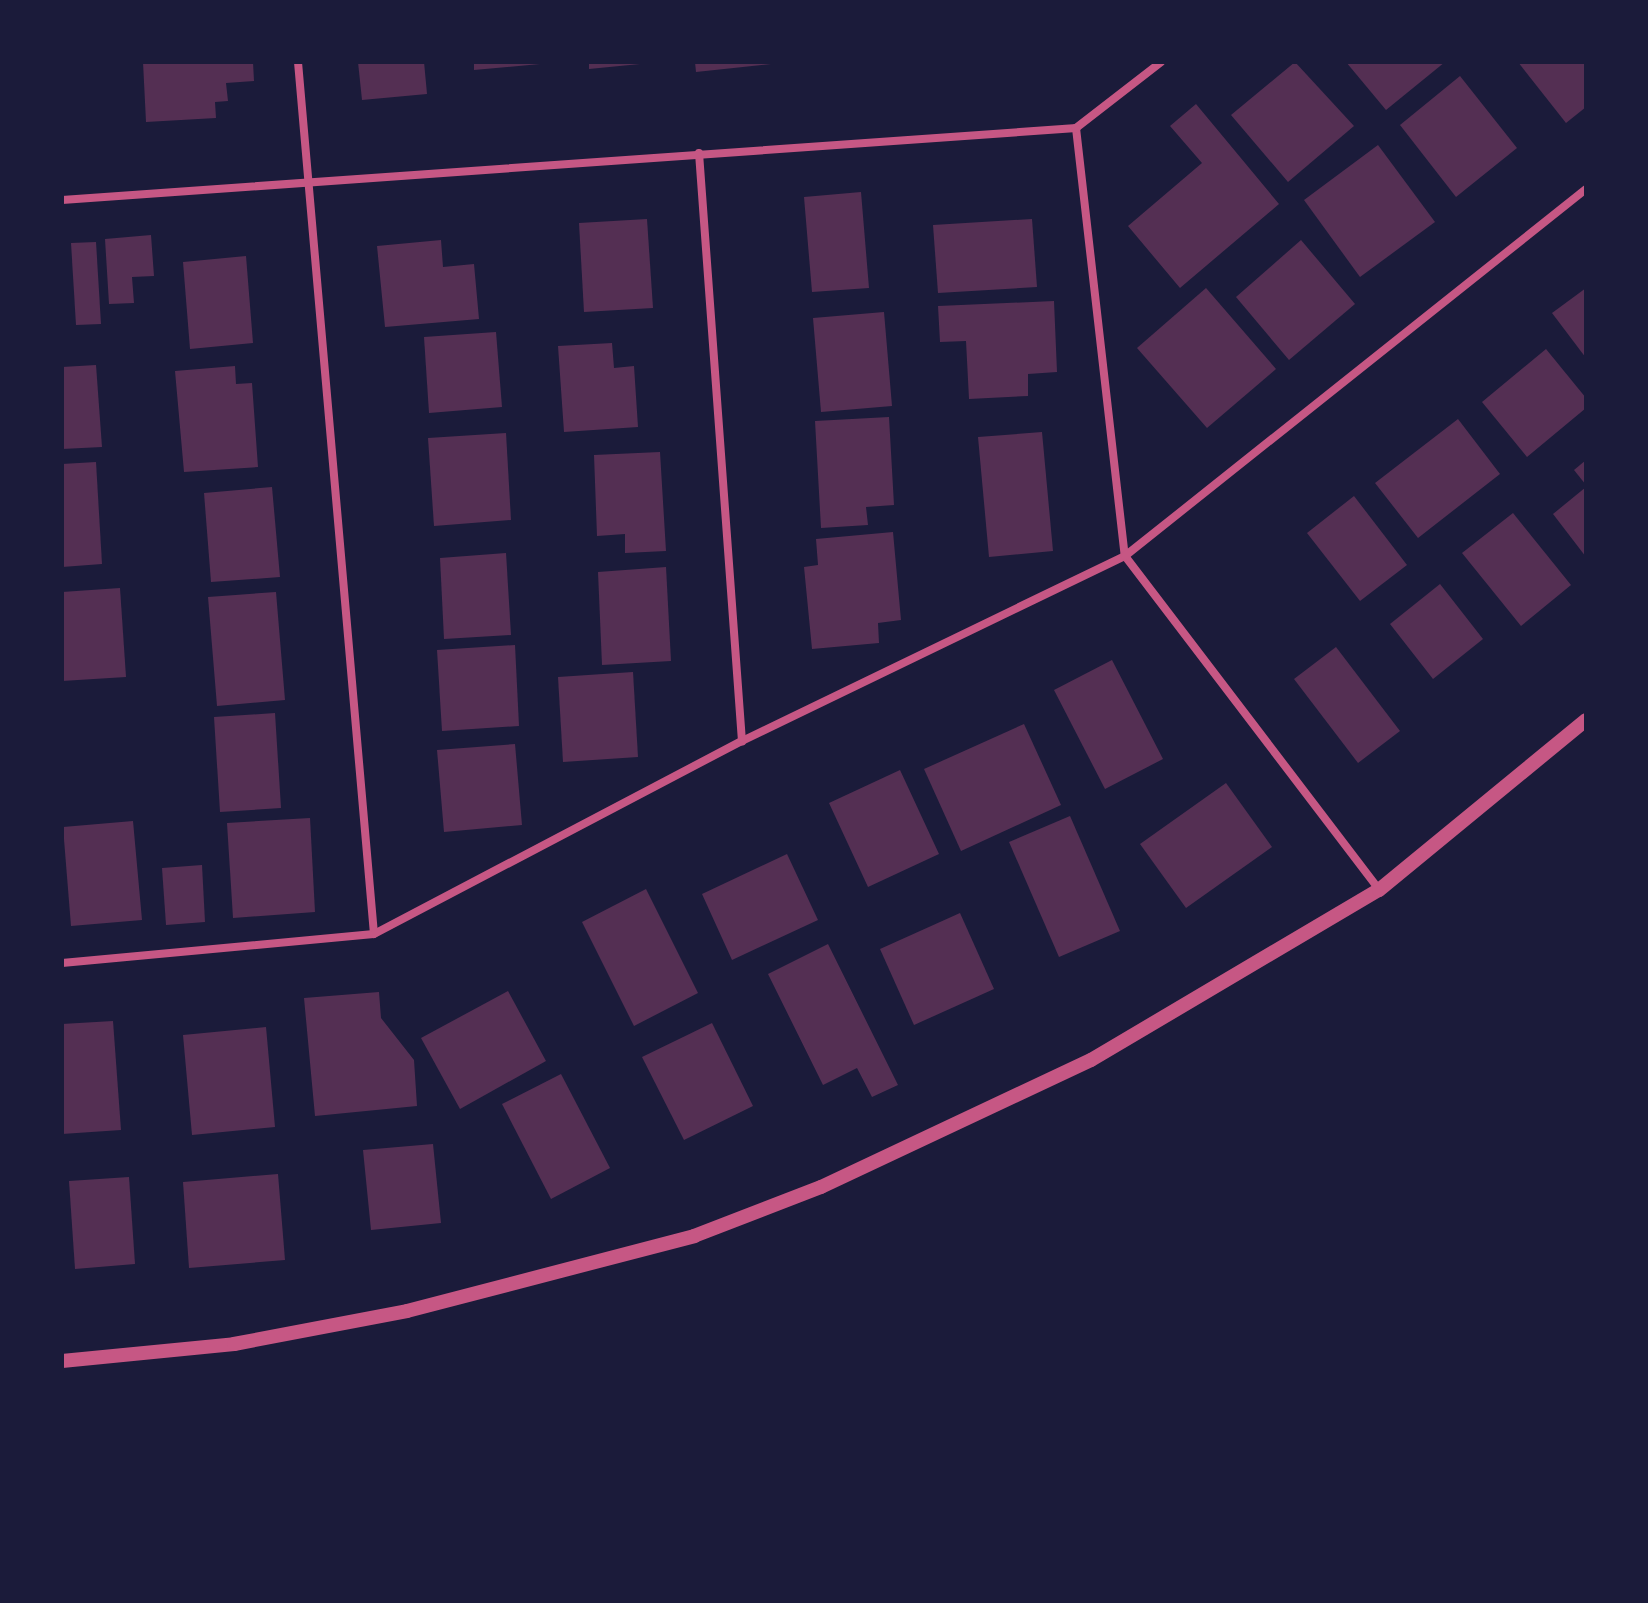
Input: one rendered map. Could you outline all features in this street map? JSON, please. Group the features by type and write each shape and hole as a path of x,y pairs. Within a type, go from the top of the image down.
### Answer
{"street":[{"path":"298,62 304,180 374,934"},
{"path":"62,200 304,180 1076,128 1161,62"},
{"path":"1076,128 1125,556 1379,890"},
{"path":"699,153 742,741"},
{"path":"62,963 374,934 742,741 1125,556 1586,189"},
{"path":"62,1361 234,1344 407,1311 694,1236 957,1127 1091,1060 1379,890 1586,720"}],"building":[{"path":"143,62 253,62 254,81 226,83 228,101 215,102 216,118 146,122"},
{"path":"358,62 424,62 427,94 362,100"},
{"path":"474,62 540,62 540,64 474,70"},
{"path":"589,62 640,62 640,64 589,69"},
{"path":"695,62 771,62 771,64 696,72"},
{"path":"1295,62 1354,126 1288,182 1231,115"},
{"path":"1346,62 1445,62 1386,110"},
{"path":"1518,62 1586,62 1586,107 1566,123"},
{"path":"1460,76 1517,148 1456,197 1400,125"},
{"path":"1196,104 1279,204 1180,288 1128,226 1202,163 1170,126"},
{"path":"1378,145 1435,222 1360,277 1304,200"},
{"path":"861,192 869,288 812,292 804,197"},
{"path":"647,219 653,308 584,312 579,223"},
{"path":"1032,219 1037,287 938,293 933,225"},
{"path":"151,235 154,276 132,277 134,303 109,304 105,239"},
{"path":"441,240 443,267 474,264 479,319 385,327 377,246"},
{"path":"1301,240 1355,304 1289,360 1236,297"},
{"path":"96,242 101,324 76,325 71,243"},
{"path":"246,256 253,343 190,349 183,262"},
{"path":"1206,288 1276,369 1207,428 1137,348"},
{"path":"1586,288 1586,358 1552,313"},
{"path":"1054,301 1057,372 1028,374 1028,396 969,399 966,341 940,342 938,306"},
{"path":"884,312 892,406 821,412 813,318"},
{"path":"496,332 502,407 429,413 424,337"},
{"path":"612,343 614,368 634,366 638,427 564,432 558,346"},
{"path":"1546,349 1586,398 1586,408 1527,457 1482,402"},
{"path":"96,365 102,447 62,449 62,367"},
{"path":"235,366 236,384 252,383 258,467 184,472 175,371"},
{"path":"889,417 894,505 866,507 868,525 821,528 815,421"},
{"path":"1458,419 1500,474 1418,538 1375,483"},
{"path":"1042,432 1053,551 989,557 978,437"},
{"path":"506,433 511,520 434,526 428,438"},
{"path":"660,452 666,551 625,553 625,534 597,536 594,455"},
{"path":"1586,460 1586,485 1574,470"},
{"path":"96,462 102,564 62,567 62,464"},
{"path":"272,487 280,577 211,582 204,493"},
{"path":"1586,487 1586,557 1553,514"},
{"path":"1354,496 1407,565 1360,601 1307,533"},
{"path":"1513,513 1571,585 1521,626 1462,553"},
{"path":"893,532 901,620 878,623 879,643 812,649 804,567 818,565 816,539"},
{"path":"506,553 511,635 444,639 440,558"},
{"path":"666,567 671,661 602,665 598,572"},
{"path":"1440,584 1483,639 1433,679 1390,624"},
{"path":"120,588 126,677 62,681 62,592"},
{"path":"276,592 285,700 217,706 208,597"},
{"path":"515,645 519,726 442,731 437,650"},
{"path":"1336,647 1400,731 1358,763 1294,679"},
{"path":"1112,660 1163,759 1105,789 1054,690"},
{"path":"633,672 638,757 563,762 558,677"},
{"path":"275,713 281,808 220,812 214,717"},
{"path":"1024,724 1061,805 961,851 924,769"},
{"path":"515,744 522,825 444,832 437,750"},
{"path":"900,770 939,854 868,887 829,803"},
{"path":"1226,783 1272,847 1186,908 1140,844"},
{"path":"1070,816 1120,931 1059,957 1009,842"},
{"path":"310,818 315,912 233,918 227,823"},
{"path":"133,821 142,920 71,926 63,827"},
{"path":"787,854 818,920 732,960 702,894"},
{"path":"202,865 205,922 166,925 162,868"},
{"path":"646,889 698,993 634,1026 582,922"},
{"path":"960,913 994,989 914,1025 880,949"},
{"path":"828,944 898,1085 872,1097 857,1068 823,1085 768,974"},
{"path":"508,991 546,1061 460,1109 421,1038"},
{"path":"379,992 381,1018 414,1060 417,1106 315,1116 304,998"},
{"path":"113,1021 121,1130 62,1134 62,1024"},
{"path":"712,1023 753,1106 684,1140 642,1057"},
{"path":"266,1027 275,1127 192,1135 183,1035"},
{"path":"561,1074 610,1168 551,1199 502,1104"},
{"path":"433,1144 441,1223 371,1230 363,1150"},
{"path":"278,1174 285,1260 189,1268 183,1182"},
{"path":"129,1177 135,1264 75,1269 69,1181"}]}
